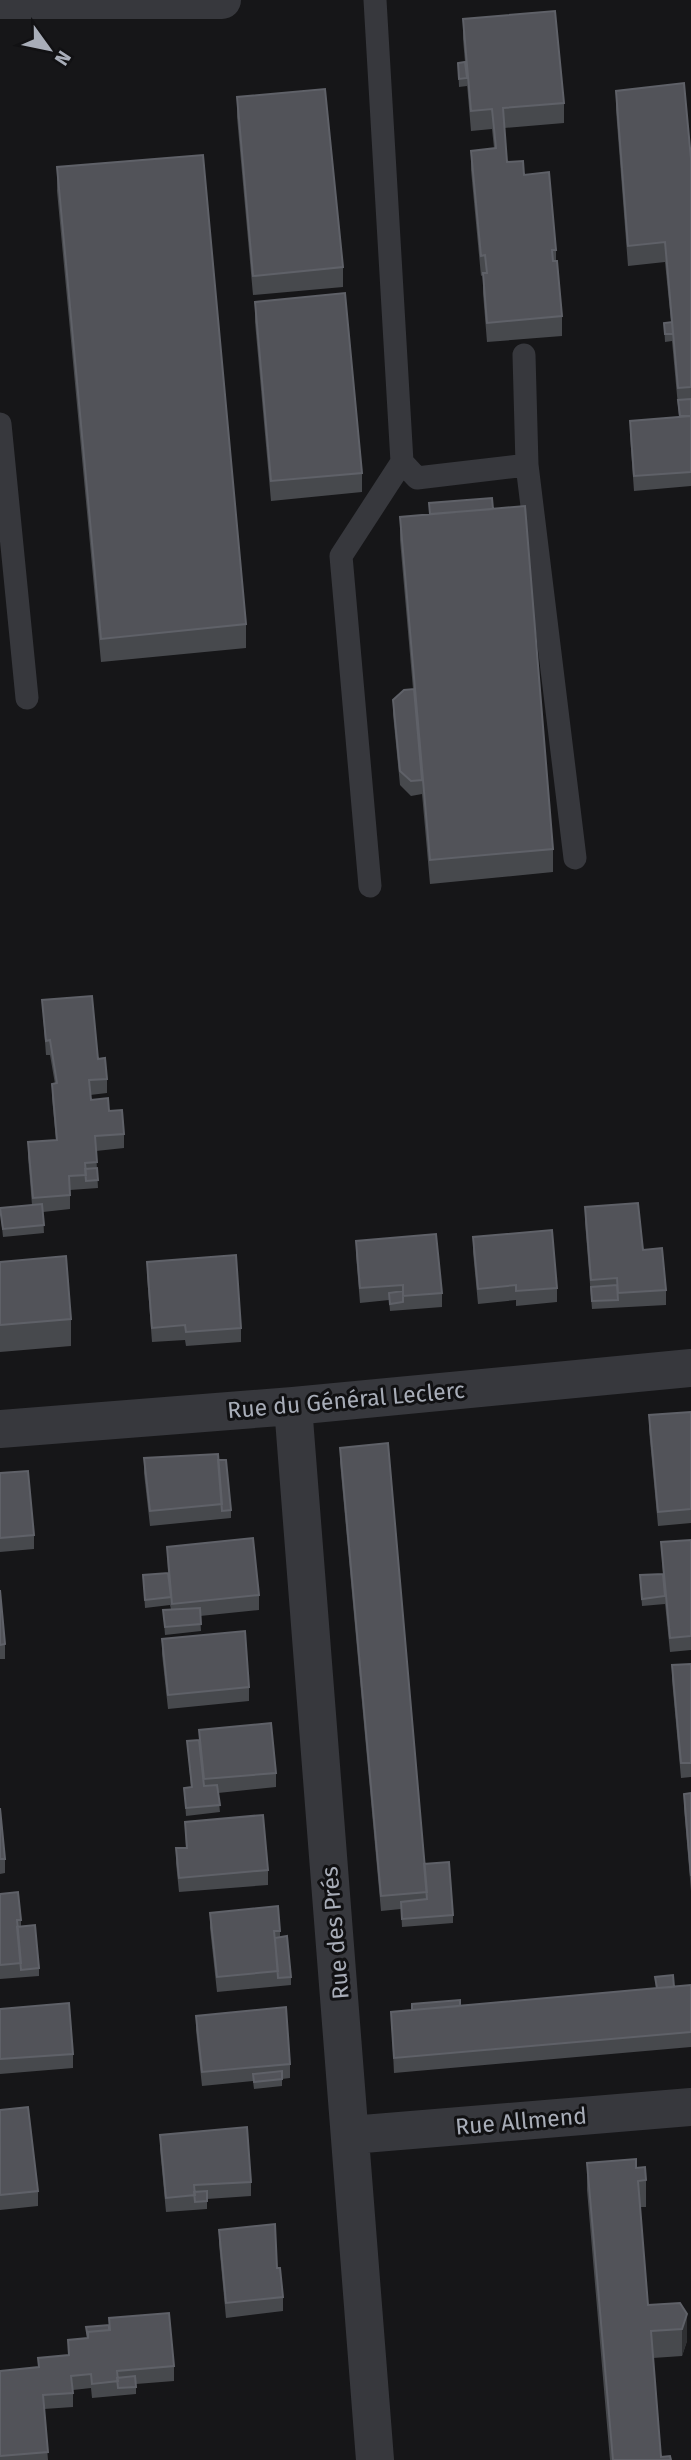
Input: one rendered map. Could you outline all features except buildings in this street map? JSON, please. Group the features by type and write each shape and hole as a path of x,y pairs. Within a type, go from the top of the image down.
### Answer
{"street":[{"path":"0,0 222,0"},
{"name":"Rue du Général Leclerc","path":"0,1430 293,1406 691,1368"},
{"name":"Rue des Prés","path":"293,1406 375,2460"},
{"name":"Rue Allmend","path":"351,2135 691,2107"}],"lane":[{"path":"370,886 341,556 402,462 375,0"},
{"path":"524,355 527,465 575,858"},
{"path":"0,424 27,698"},
{"path":"402,462 417,478 527,465"}]}
